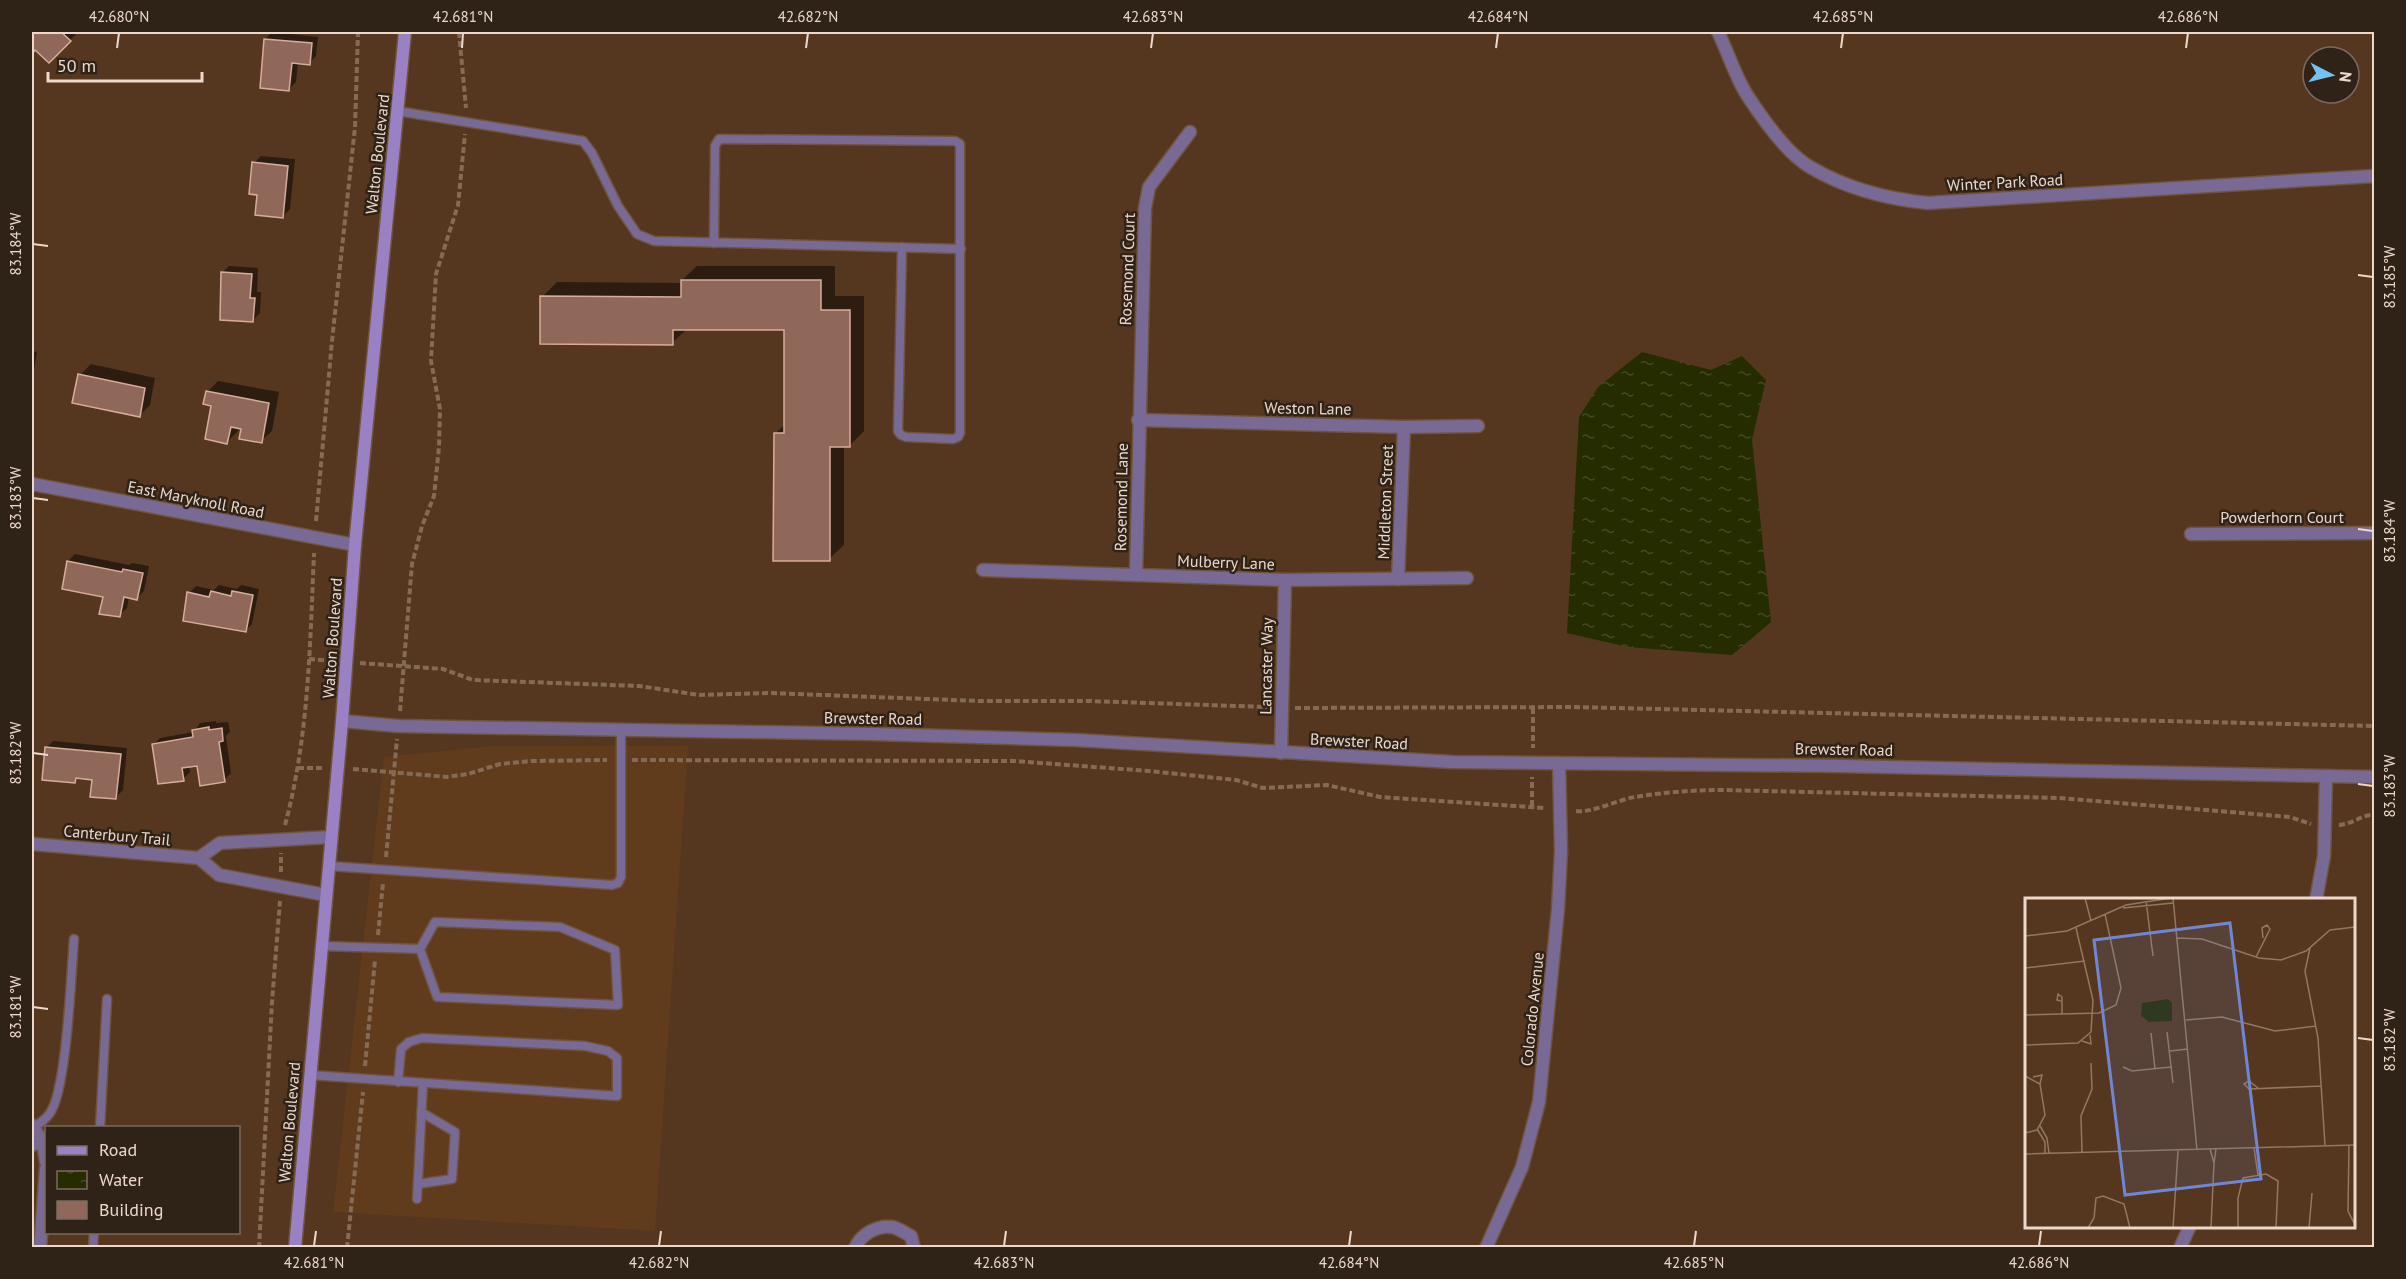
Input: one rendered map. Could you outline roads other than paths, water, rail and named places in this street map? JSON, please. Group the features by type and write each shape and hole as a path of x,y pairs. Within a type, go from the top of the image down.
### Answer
{"main road":[{"name":"Walton Boulevard","path":"295,1248 342,721 355,545 405,32"}],"street":[{"name":"Winter Park Road","path":"1719,32 1746,93 1778,138 1809,167 1860,190 1897,200 1928,203 2374,176"},
{"name":"Rosemond Court","path":"1138,420 1145,208 1149,187 1190,132"},
{"name":"Weston Lane","path":"1138,420 1404,427 1478,426"},
{"name":"Rosemond Lane","path":"1136,574 1138,420"},
{"name":"Middleton Street","path":"1398,579 1404,427"},
{"name":"East Maryknoll Road","path":"32,484 355,545"},
{"name":"Powderhorn Court","path":"2191,534 2374,533"},
{"name":"Mulberry Lane","path":"983,570 1284,580 1467,578"},
{"name":"Lancaster Way","path":"1281,753 1284,580"},
{"name":"Brewster Road","path":"342,721 398,726 1076,740 1452,762 1852,766 2374,777"},
{"name":"Colorado Avenue","path":"1486,1248 1522,1167 1539,1102 1558,909 1561,851 1559,763"},
{"path":"2316,898 2324,856 2326,776"},
{"path":"326,895 219,875 199,858 220,843 331,837"},
{"name":"Canterbury Trail","path":"32,844 199,858"},
{"path":"32,1127 37,1145 45,1160"},
{"path":"40,1248 45,1182"},
{"path":"855,1248 859,1240 873,1229 893,1227 911,1236 914,1248"},
{"path":"2180,1248 2190,1228"}],"lane":[{"path":"397,111 583,141 592,153 618,206 637,234 654,241 961,249"},
{"path":"714,243 715,146 719,139 955,141 960,144 960,433 953,439 906,437 898,431 902,247"},
{"path":"329,866 612,885 618,883 621,878 621,730"},
{"path":"435,922 560,927 615,950 618,1005 437,997 420,949 435,922"},
{"path":"32,1127 50,1113 58,1094 74,939"},
{"path":"322,946 420,949"},
{"path":"100,1126 108,999"},
{"path":"310,1075 398,1082 617,1096 617,1058 608,1051 585,1046 422,1038 408,1042 401,1049 398,1082"},
{"path":"417,1199 423,1083"},
{"path":"418,1184 452,1179 455,1132 421,1112"}],"water":[{"path":"1642,352 1711,370 1742,356 1766,380 1752,440 1771,622 1732,655 1628,647 1567,633 1579,417 1598,387"}]}
